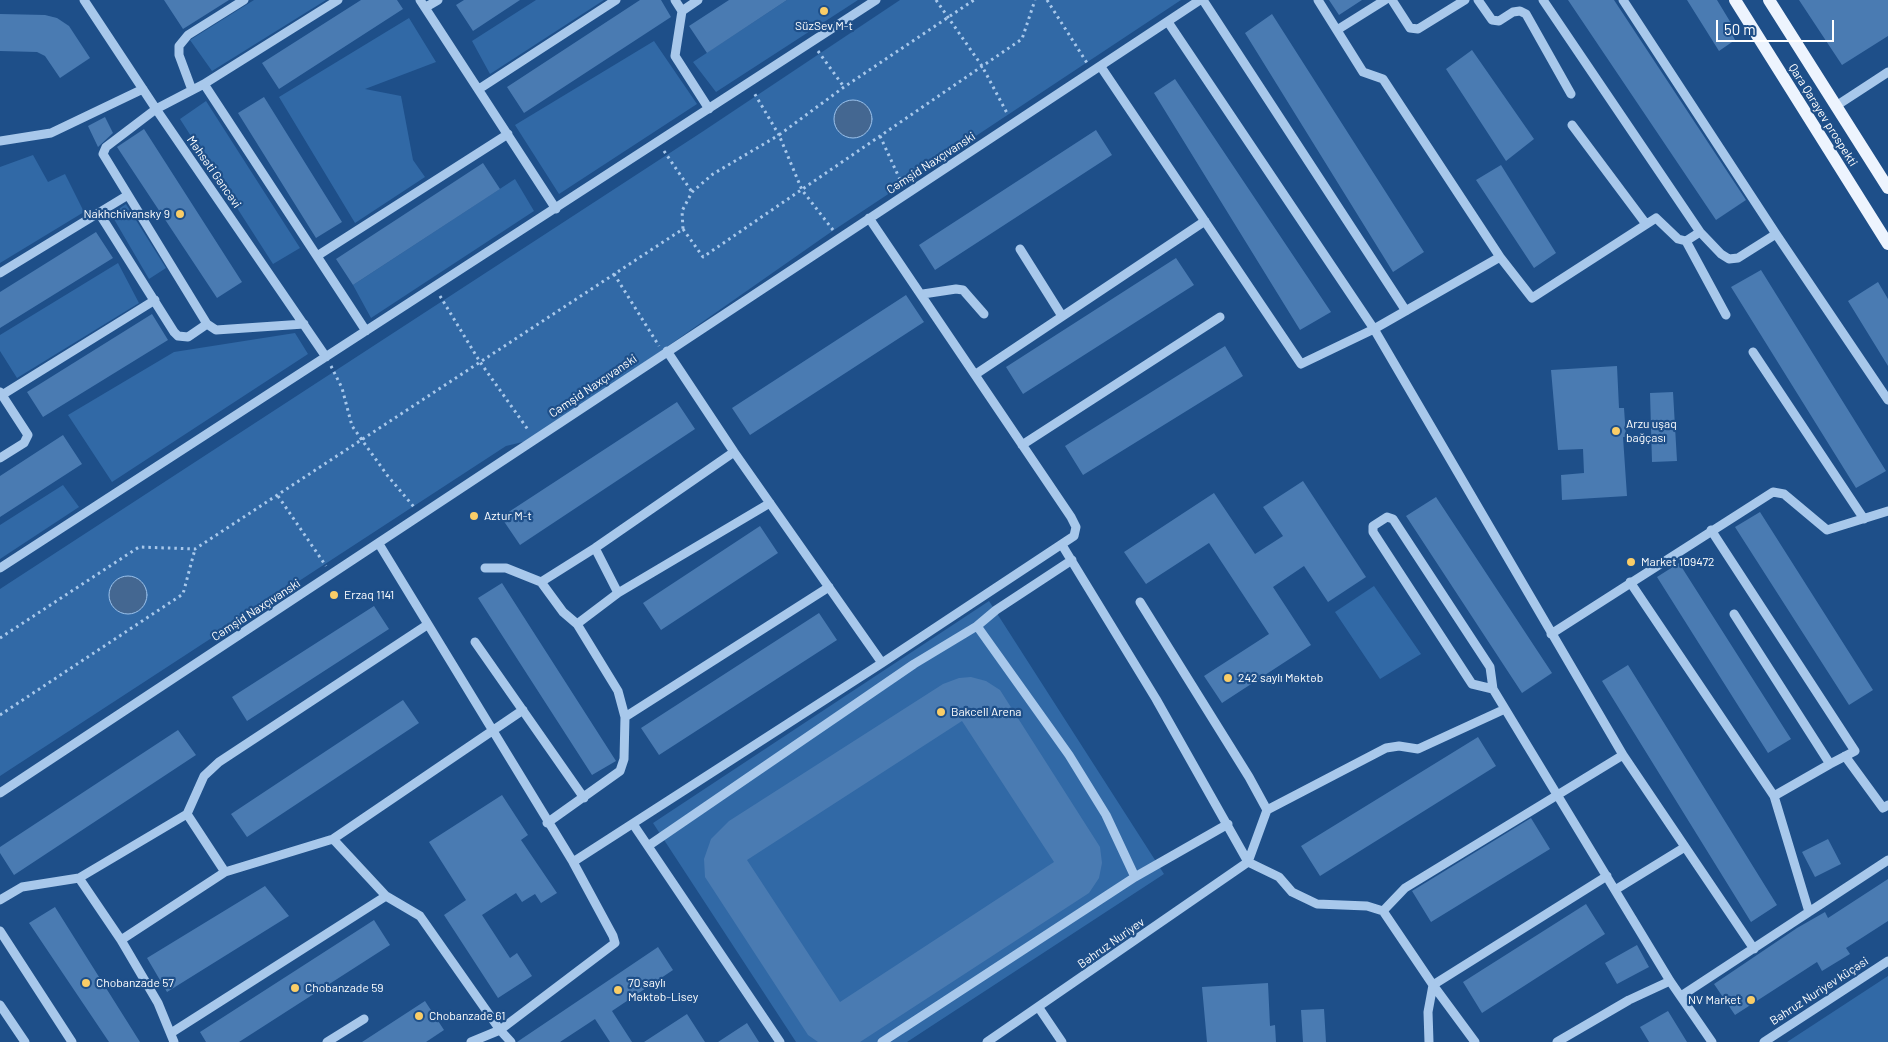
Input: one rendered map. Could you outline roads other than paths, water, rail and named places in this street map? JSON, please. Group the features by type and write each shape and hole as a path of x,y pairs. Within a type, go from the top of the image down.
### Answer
{"main road":[{"name":"Qara Qarayev prospekti","path":"1735,0 1888,244"},
{"name":"Qara Qarayev prospekti","path":"1770,0 1888,188"}],"street":[{"name":"Məhsəti Gəncəvi","path":"84,0 156,109 326,356"},
{"path":"192,90 179,55 179,46 188,35 244,0"},
{"path":"304,324 216,330 207,324 104,154 106,147 156,109 204,84 338,0"},
{"path":"438,0 423,4 556,209"},
{"path":"479,89 616,0"},
{"path":"676,0 682,10 675,56 709,109"},
{"path":"682,10 698,0"},
{"path":"0,568 876,0"},
{"path":"1201,0 1406,311"},
{"name":"Cəmşid Naxçıvanski","path":"0,793 379,544 665,352 1201,0"},
{"path":"1318,0 1363,72 1383,79 1500,257 1532,298 1656,218 1678,239 1686,242 1726,314"},
{"path":"1337,30 1385,0"},
{"path":"1392,0 1410,28 1418,29 1465,0"},
{"path":"1478,0 1492,20 1500,21 1513,12 1520,11 1526,14 1571,94"},
{"path":"1543,0 1700,232 1721,254 1729,259 1738,258 1776,234"},
{"path":"1623,0 1776,234 1888,400"},
{"path":"1168,22 1374,329 1623,755 1754,948"},
{"path":"1101,66 1301,364 1374,329 1500,257"},
{"path":"1836,106 1888,72"},
{"path":"204,84 366,331"},
{"path":"0,141 51,133 143,89"},
{"path":"1572,124 1646,224"},
{"path":"316,256 508,134"},
{"path":"0,273 128,195"},
{"path":"99,213 174,332 178,336 188,336 207,324"},
{"path":"573,862 882,663 1074,536 1076,527 923,294 869,218"},
{"path":"976,374 1205,221"},
{"path":"1686,242 1700,232"},
{"path":"1020,249 1062,316"},
{"path":"923,294 956,289 963,290 984,314"},
{"path":"0,458 24,443 28,435 1,394 155,300"},
{"path":"1022,445 1220,317"},
{"path":"665,352 882,663"},
{"path":"1753,352 1864,519"},
{"path":"541,582 595,548 734,452"},
{"path":"1551,634 1711,530 1774,492 1784,494 1827,530 1888,511"},
{"path":"577,624 618,593 770,504"},
{"path":"1493,689 1472,684 1373,532 1373,526 1387,517 1393,519 1490,667 1493,689 1670,981 1712,1042"},
{"path":"1711,530 1855,751 1774,796"},
{"path":"379,544 573,862 615,943 500,1030 471,1042"},
{"path":"1062,544 1156,699 1248,862 1278,877 1292,892 1317,904 1367,906 1383,911 1433,985 1475,1042"},
{"path":"595,548 618,593"},
{"path":"648,846 914,664 978,626 996,610 1072,560"},
{"path":"485,568 506,568 541,582 564,612 577,624 618,691 625,717 624,760 620,771 548,823"},
{"path":"1630,582 1774,796 1809,912"},
{"path":"625,717 829,587"},
{"path":"1140,602 1250,777 1267,810"},
{"path":"1734,614 1830,764"},
{"path":"0,900 22,887 79,878 186,814 204,776 219,762 428,625"},
{"path":"978,626 1069,755 1106,815 1135,877"},
{"path":"476,642 584,798"},
{"path":"1248,862 1267,810 1386,748 1399,746 1418,749 1505,709"},
{"path":"122,940 225,872 334,839 523,710"},
{"path":"1383,911 1404,888 1623,755"},
{"path":"1845,756 1884,808 1888,805"},
{"path":"186,814 225,872"},
{"path":"633,824 780,1042"},
{"path":"882,1042 1135,877 1228,824"},
{"path":"334,839 386,896 420,916 500,1030 511,1042"},
{"path":"1615,890 1684,847"},
{"path":"1681,996 1888,860"},
{"name":"Bəhruz Nuriyev","path":"987,1042 1039,1008 1248,862"},
{"path":"1429,1042 1428,1012 1433,985 1607,876"},
{"path":"79,878 122,940 158,1003 173,1038 386,896"},
{"path":"0,931 72,1042"},
{"name":"Bəhruz Nuriyev küçəsi","path":"1764,1042 1888,961"},
{"path":"1558,1042 1629,1000 1670,981"},
{"path":"0,1005 25,1042"},
{"path":"1039,1008 1062,1042"},
{"path":"327,1042 364,1020"}],"place":[{"name":"SüzSev M-t","path":"824,11"},
{"name":"Nakhchivansky 9","path":"180,214"},
{"name":"Arzu uşaq bağçası","path":"1616,431"},
{"name":"Aztur M-t","path":"474,516"},
{"name":"Market 109472","path":"1631,562"},
{"name":"Erzaq 1141","path":"334,595"},
{"name":"242 saylı Məktəb","path":"1228,678"},
{"name":"Bakcell Arena","path":"941,712"},
{"name":"Chobanzade 57","path":"86,983"},
{"name":"Chobanzade 59","path":"295,988"},
{"name":"70 saylı Məktəb-Lisey","path":"618,990"},
{"name":"NV Market","path":"1751,1000"},
{"name":"Chobanzade 61","path":"419,1016"}]}
